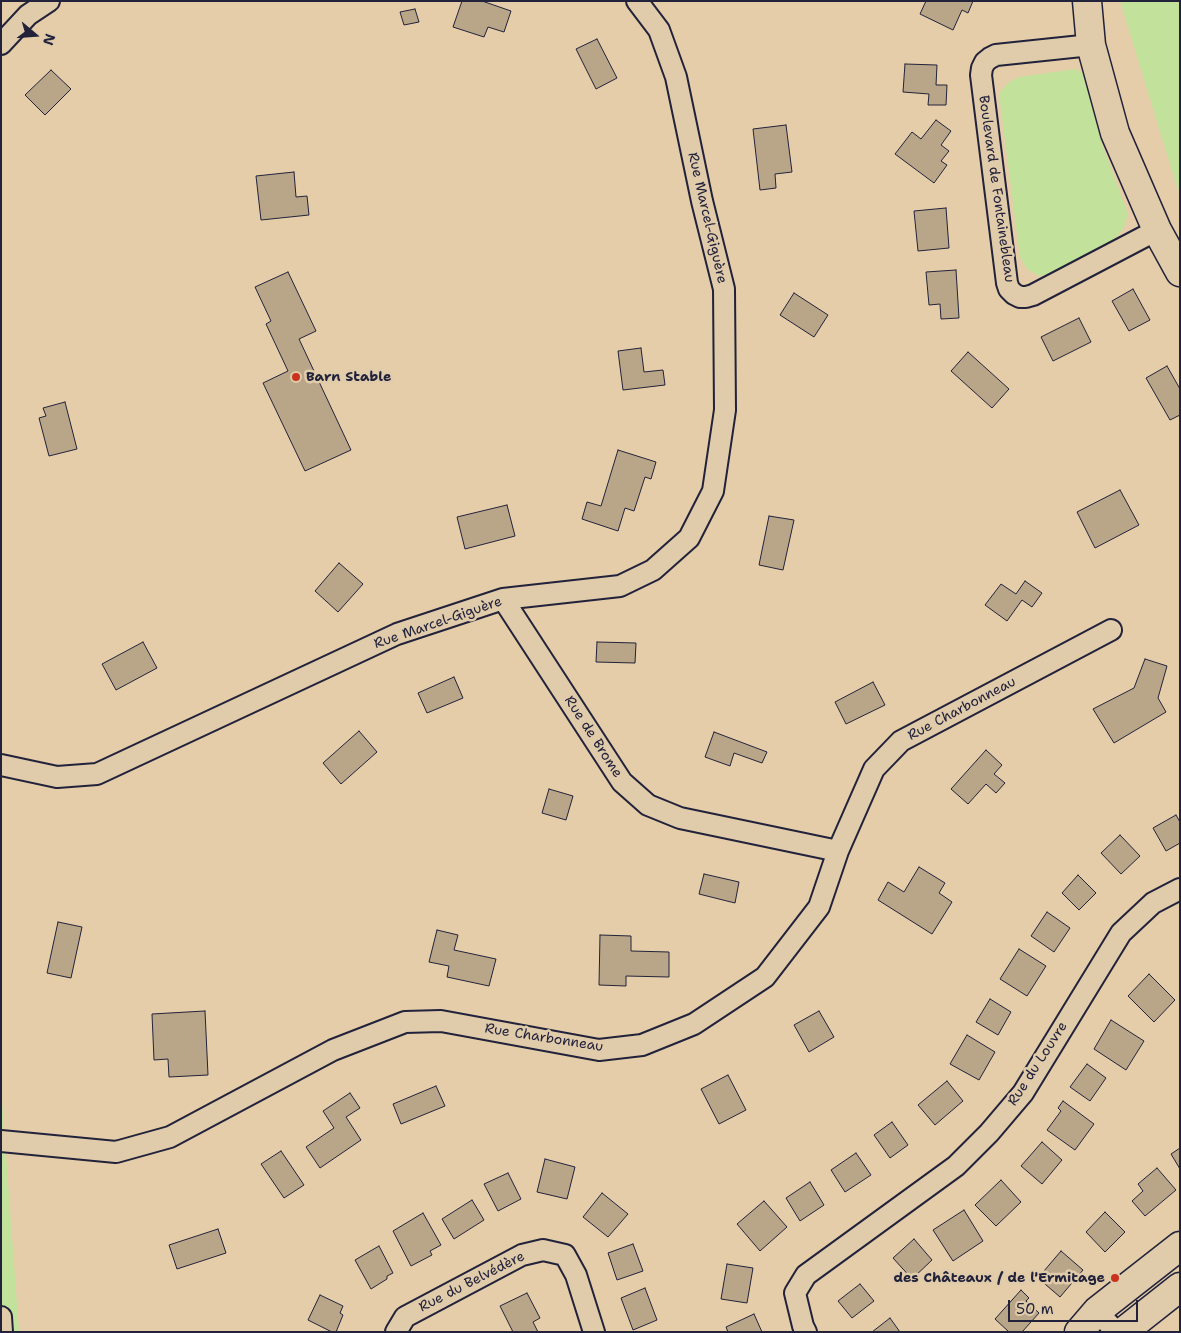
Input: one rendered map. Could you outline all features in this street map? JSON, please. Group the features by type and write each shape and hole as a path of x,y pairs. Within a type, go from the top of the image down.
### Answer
{"street":[{"path":"1,44 28,15 49,1"},
{"name":"Rue Marcel-Giguère","path":"1,765 57,777 97,774 397,634 503,598 620,586 653,570 689,538 713,491 724,410 724,289 702,201 676,77 659,30 637,1"},
{"path":"1086,1 1091,45 1115,133 1157,230 1180,272"},
{"name":"Boulevard de Fontainebleau","path":"1091,45 996,55 984,62 981,75 1009,289 1020,297 1033,295 1157,230"},
{"name":"Rue de Brome","path":"503,598 622,782 648,805 680,818 838,851"},
{"name":"Rue Charbonneau","path":"1,1141 116,1152 170,1137 333,1050 405,1022 442,1021 599,1050 642,1045 694,1024 765,977 819,907 838,851 874,769 901,741 1111,630"},
{"name":"Rue du Louvre","path":"806,1332 802,1326 795,1293 806,1274 956,1166 989,1133 1022,1092 1121,933 1153,903 1180,889"},
{"path":"1079,1332 1097,1311 1180,1246"},
{"name":"Rue du Belvédère","path":"396,1332 405,1317 522,1255 543,1250 565,1254 576,1275 594,1332"},
{"path":"1122,1332 1180,1287"},
{"path":"1097,1311 1116,1332"},
{"path":"1,1317 2,1332"}],"green space":[{"path":"1120,1 1180,1 1180,192 1177,187"},
{"path":"1076,69 1087,76 1103,147 1128,214 1124,227 1117,237 1053,274 1039,276 1027,269 1020,257 999,94 1009,82 1019,77"},
{"path":"1,1086 6,1155 19,1332 1,1332"}],"building":[{"path":"462,1 482,1 511,11 504,32 488,27 484,37 453,27"},
{"path":"926,1 973,1 968,13 962,10 953,30 920,14"},
{"path":"415,9 419,22 404,25 400,12"},
{"path":"597,39 617,78 596,89 576,49"},
{"path":"905,64 937,65 936,85 947,85 946,105 928,105 929,94 903,92"},
{"path":"51,70 71,89 45,115 25,95"},
{"path":"936,120 951,131 941,145 949,151 941,161 947,165 934,183 895,154 912,132 921,139"},
{"path":"786,125 792,172 775,174 776,188 760,190 753,129"},
{"path":"294,172 296,197 307,196 309,215 261,220 256,176"},
{"path":"946,208 949,248 918,251 914,211"},
{"path":"956,270 959,318 941,319 940,304 929,305 926,272"},
{"name":"Barn Stable","path":"288,272 316,331 299,339 351,450 305,471 263,383 288,371 266,324 271,321 255,287"},
{"path":"1133,289 1150,320 1129,331 1112,301"},
{"path":"794,293 828,315 814,337 780,315"},
{"path":"1079,318 1091,342 1053,361 1041,337"},
{"path":"641,348 644,372 663,370 665,385 623,390 618,351"},
{"path":"968,352 1009,389 992,408 951,371"},
{"path":"1167,366 1180,389 1180,415 1170,420 1146,378"},
{"path":"65,402 77,449 49,456 39,418 46,416 43,408"},
{"path":"618,450 656,462 651,479 645,477 634,511 625,508 618,531 582,519 587,502 601,506"},
{"path":"1120,490 1139,525 1095,548 1077,512"},
{"path":"507,505 515,536 465,549 457,517"},
{"path":"769,516 794,520 783,570 759,565"},
{"path":"339,563 363,584 338,612 315,591"},
{"path":"1025,581 1042,593 1032,607 1022,600 1007,621 985,605 1001,584 1016,594"},
{"path":"143,642 157,668 116,690 102,664"},
{"path":"597,642 636,643 635,663 596,662"},
{"path":"1145,659 1167,666 1158,698 1166,712 1114,743 1093,709 1134,688"},
{"path":"454,677 463,698 427,713 418,693"},
{"path":"873,682 885,705 846,724 835,702"},
{"path":"359,731 377,752 341,784 323,763"},
{"path":"714,732 767,752 762,763 734,753 730,766 705,757"},
{"path":"986,750 1002,765 994,774 1005,783 996,793 986,784 968,804 951,789"},
{"path":"549,789 573,796 566,820 542,813"},
{"path":"1176,815 1180,822 1180,843 1166,851 1153,828"},
{"path":"1120,835 1140,856 1121,874 1101,853"},
{"path":"919,867 945,883 939,893 952,902 932,934 878,900 888,882 904,892"},
{"path":"704,874 739,882 735,903 699,894"},
{"path":"1078,875 1096,893 1079,910 1062,893"},
{"path":"1047,912 1070,928 1054,952 1031,936"},
{"path":"58,922 82,927 71,978 47,973"},
{"path":"437,930 458,935 454,950 496,959 489,986 447,977 449,966 429,962"},
{"path":"600,935 631,936 631,951 669,952 669,977 626,976 626,986 599,985"},
{"path":"1019,949 1046,966 1027,996 1000,979"},
{"path":"1149,974 1175,1000 1154,1022 1128,996"},
{"path":"990,999 1011,1012 998,1035 976,1022"},
{"path":"205,1011 208,1075 169,1077 168,1059 154,1060 152,1014"},
{"path":"819,1011 834,1037 809,1052 794,1025"},
{"path":"1111,1020 1144,1041 1126,1070 1094,1049"},
{"path":"967,1035 995,1052 979,1080 950,1064"},
{"path":"1087,1064 1106,1078 1090,1101 1070,1087"},
{"path":"728,1075 746,1110 719,1124 701,1089"},
{"path":"947,1081 963,1101 935,1125 918,1105"},
{"path":"436,1086 445,1106 401,1124 393,1104"},
{"path":"350,1093 360,1108 346,1117 361,1140 320,1168 306,1147 334,1128 323,1111"},
{"path":"1063,1101 1094,1124 1075,1150 1047,1130 1061,1111 1058,1108"},
{"path":"892,1122 908,1145 890,1158 874,1135"},
{"path":"1042,1142 1062,1160 1042,1184 1021,1166"},
{"path":"1180,1148 1180,1169 1171,1154"},
{"path":"281,1151 304,1185 284,1198 261,1164"},
{"path":"856,1153 871,1175 845,1192 831,1170"},
{"path":"545,1159 575,1167 567,1199 537,1192"},
{"path":"1157,1168 1176,1190 1145,1216 1132,1201 1143,1191 1138,1184"},
{"path":"508,1173 521,1199 498,1211 484,1184"},
{"path":"1001,1180 1021,1202 996,1226 975,1205"},
{"path":"810,1182 824,1205 800,1221 786,1198"},
{"path":"602,1193 628,1214 608,1237 583,1217"},
{"path":"472,1200 484,1220 454,1239 442,1219"},
{"path":"764,1201 787,1227 760,1251 737,1224"},
{"path":"964,1210 983,1241 953,1261 933,1230"},
{"path":"1105,1212 1125,1232 1105,1252 1086,1232"},
{"path":"423,1213 441,1245 430,1251 432,1255 411,1266 393,1231"},
{"path":"218,1229 226,1253 177,1269 169,1245"},
{"path":"914,1239 932,1260 912,1279 893,1258"},
{"path":"633,1244 643,1271 617,1280 608,1253"},
{"path":"379,1246 393,1273 371,1289 355,1260"},
{"path":"1061,1251 1083,1270 1060,1297 1038,1278"},
{"path":"727,1264 753,1268 747,1303 721,1299"},
{"path":"860,1284 874,1301 852,1318 838,1301"},
{"path":"645,1288 657,1320 633,1330 621,1298"},
{"path":"1021,1290 1029,1298 1026,1301 1039,1313 1022,1332 1009,1332 995,1319"},
{"path":"527,1293 540,1318 533,1322 538,1332 513,1332 500,1306"},
{"path":"320,1295 343,1306 340,1313 343,1315 336,1332 332,1332 308,1320"},
{"path":"754,1314 762,1332 728,1332 726,1327"},
{"path":"890,1318 900,1332 872,1332"}],"place":[{"name":"Barn Stable","path":"296,377"},
{"name":"des Châteaux / de l'Ermitage","path":"1115,1278"}]}
